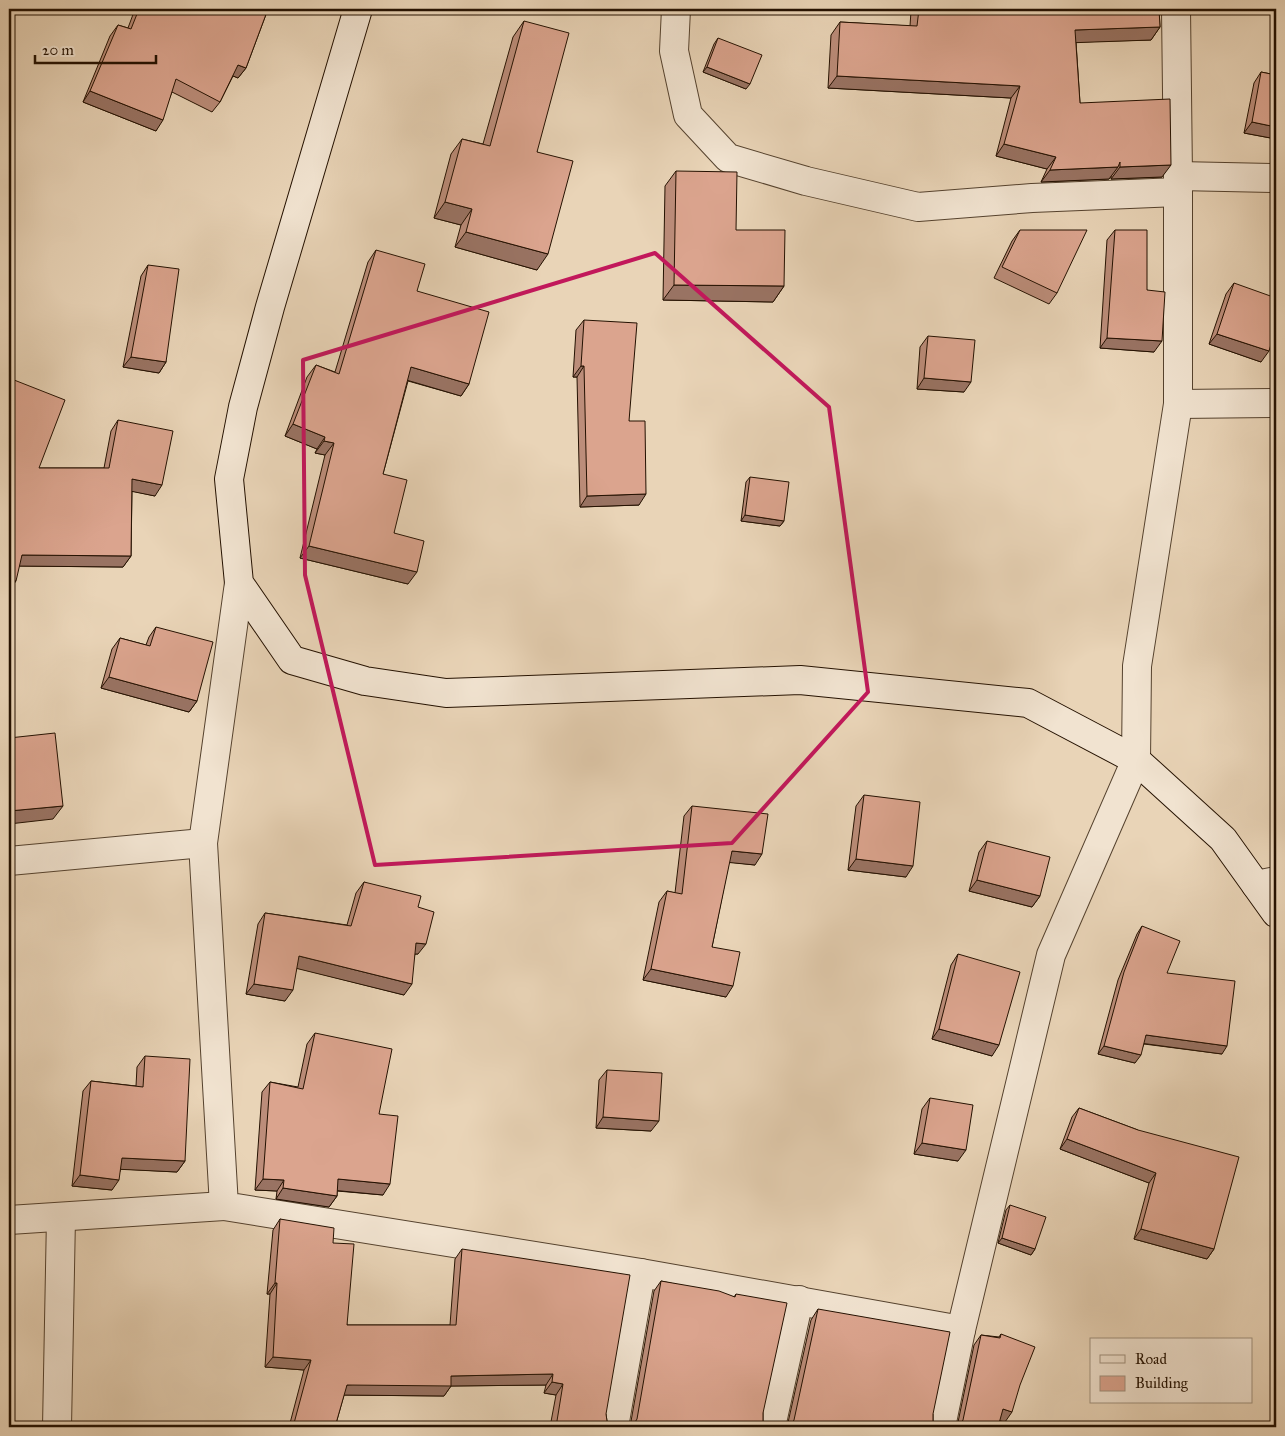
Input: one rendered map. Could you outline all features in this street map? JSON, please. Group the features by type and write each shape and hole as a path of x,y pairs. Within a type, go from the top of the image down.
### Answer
{"street":[{"path":"224,1206 203,843 239,584 229,479 241,416 270,307 358,9"},
{"path":"676,9 674,52 688,115 728,158 806,181 918,207 1178,184 1276,178"},
{"path":"941,1427 961,1330 1051,955 1136,760 1137,666 1178,404 1176,9"},
{"path":"1178,404 1276,403"},
{"path":"239,584 292,660 365,681 446,693 800,680 1028,703 1136,760 1223,839 1266,883 1276,913"},
{"path":"9,861 203,843"},
{"path":"9,1220 224,1206 641,1273 961,1330"},
{"path":"56,1427 61,1217"},
{"path":"614,1427 641,1273"},
{"path":"771,1427 799,1300"}],"highlighted area":[{"path":"655,253 829,407 868,692 732,843 375,865 305,575 303,360"}],"building":[{"path":"139,9 268,9 246,68 238,65 220,102 176,79 163,120 90,91 118,25 131,29"},
{"path":"919,9 1159,9 1160,27 1075,30 1080,103 1170,99 1171,165 1120,167 1120,162 1118,167 1050,170 1056,157 1004,144 1020,86 837,76 840,22 917,26"},
{"path":"524,21 569,33 537,152 573,161 548,254 466,232 472,209 445,202 462,139 490,146"},
{"path":"718,38 762,55 750,84 707,67"},
{"path":"1261,72 1276,75 1276,127 1252,122"},
{"path":"676,171 737,172 736,230 785,230 784,286 674,285"},
{"path":"1020,230 1087,230 1057,293 1002,267"},
{"path":"1115,230 1147,230 1147,290 1165,292 1162,341 1107,338"},
{"path":"376,250 425,264 417,291 489,312 469,384 411,367 383,474 407,480 394,533 424,541 417,572 309,546 334,443 324,441 325,437 293,424 316,365 339,374"},
{"path":"148,265 179,269 166,362 131,357"},
{"path":"1234,283 1276,298 1276,328 1269,351 1217,334"},
{"path":"584,320 637,323 629,421 645,421 646,494 587,496 584,366 581,366"},
{"path":"928,336 975,340 971,382 924,378"},
{"path":"9,378 65,400 39,468 109,468 118,420 173,431 162,485 132,479 131,556 22,555 16,581 9,579"},
{"path":"750,477 789,482 784,521 745,515"},
{"path":"156,627 213,642 197,701 109,677 120,638 150,646"},
{"path":"55,733 63,806 9,811 9,738"},
{"path":"864,795 920,802 913,866 856,859"},
{"path":"692,806 768,814 762,854 732,851 712,947 740,952 733,986 651,969 667,891 682,894"},
{"path":"987,841 1050,857 1040,896 977,880"},
{"path":"364,882 421,896 418,907 434,912 426,944 416,943 412,984 299,956 293,990 254,984 265,913 351,926"},
{"path":"1142,926 1180,941 1167,973 1235,981 1227,1046 1146,1035 1141,1055 1104,1046 1124,972"},
{"path":"958,954 1020,972 999,1045 939,1029"},
{"path":"315,1033 392,1049 379,1114 398,1116 390,1184 338,1179 337,1196 283,1188 284,1180 263,1179 270,1082 303,1089"},
{"path":"145,1056 190,1059 185,1161 122,1158 119,1180 80,1175 91,1081 143,1087"},
{"path":"607,1070 662,1073 659,1121 603,1117"},
{"path":"930,1098 973,1105 966,1150 922,1143"},
{"path":"1079,1108 1138,1130 1239,1157 1214,1249 1141,1229 1156,1173 1067,1139"},
{"path":"1010,1205 1046,1217 1035,1249 1002,1238"},
{"path":"280,1219 334,1228 333,1243 354,1244 347,1325 456,1325 462,1249 630,1275 606,1414 610,1427 556,1427 563,1384 552,1382 553,1374 451,1376 451,1386 347,1385 335,1427 293,1427 311,1360 273,1357 277,1283 275,1283"},
{"path":"661,1281 719,1291 735,1297 736,1294 787,1303 763,1413 763,1421 767,1427 632,1427 637,1419"},
{"path":"818,1309 950,1332 933,1414 933,1421 937,1427 790,1427 794,1420"},
{"path":"1001,1334 1035,1347 1012,1412 1003,1409 998,1427 959,1427 963,1420 981,1335 1000,1338"}]}
